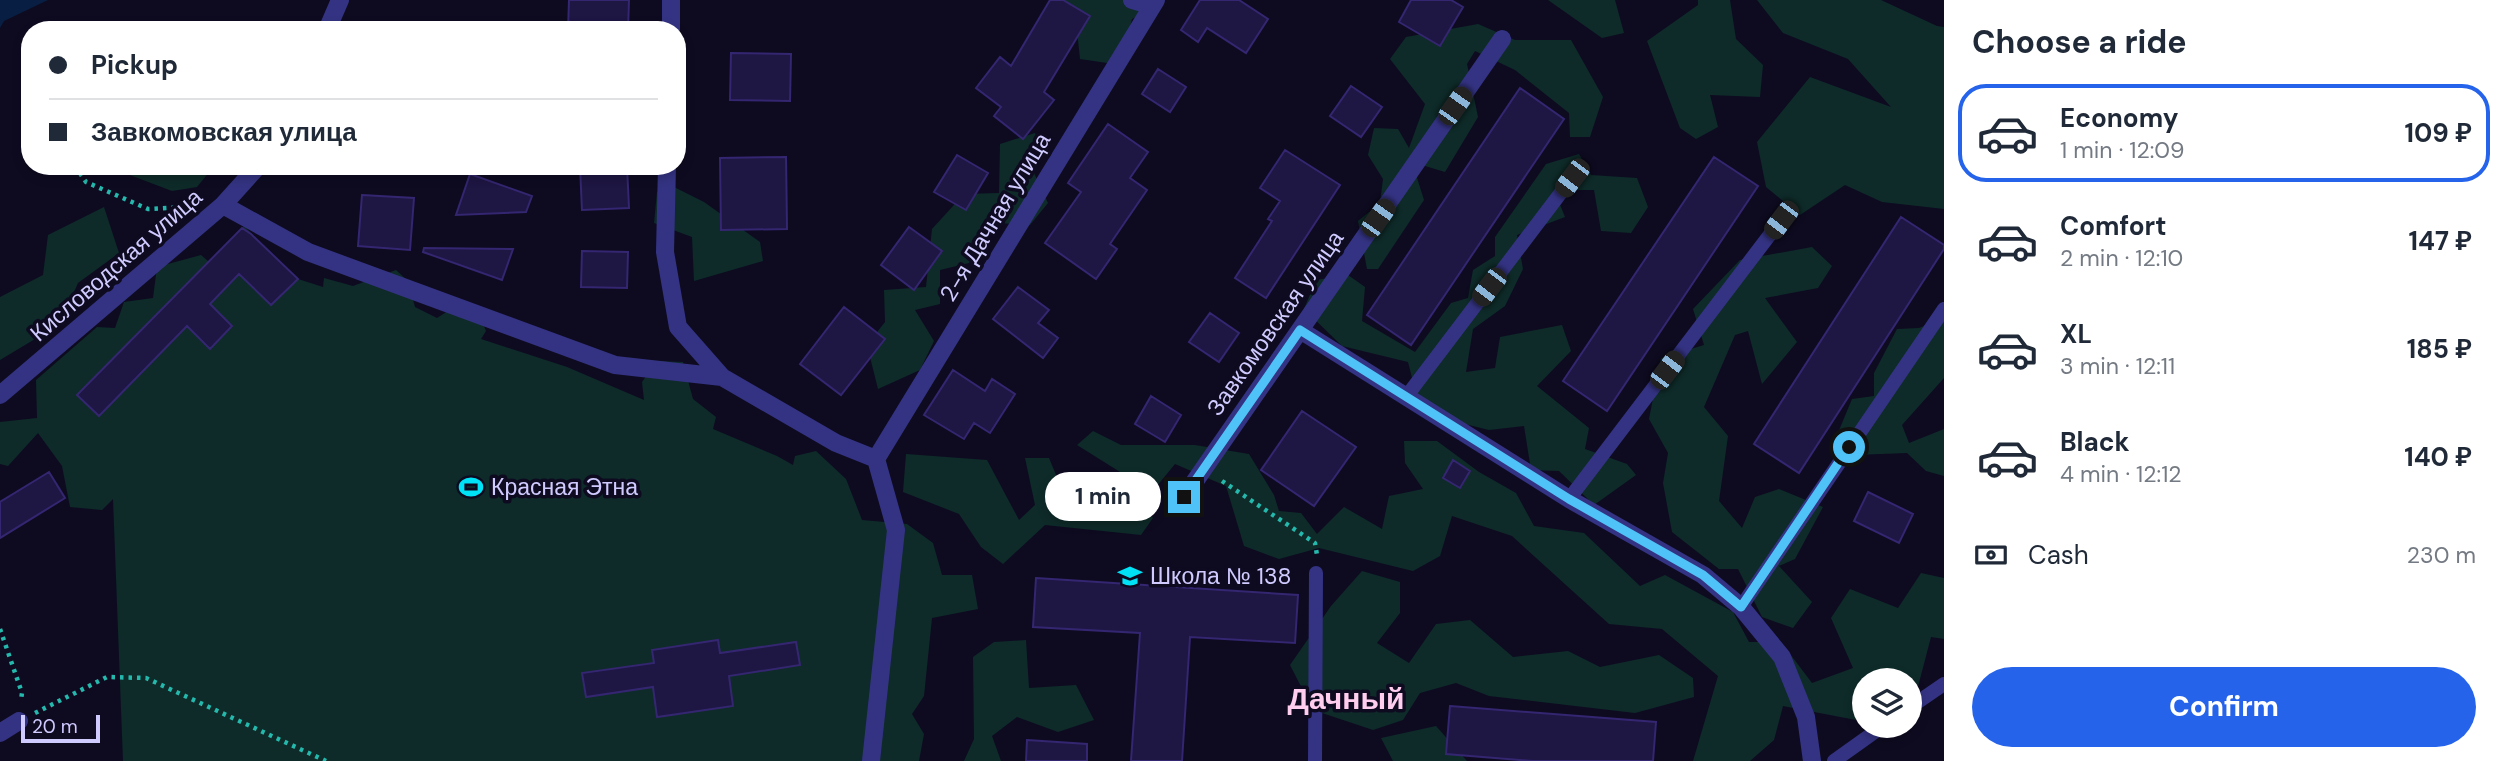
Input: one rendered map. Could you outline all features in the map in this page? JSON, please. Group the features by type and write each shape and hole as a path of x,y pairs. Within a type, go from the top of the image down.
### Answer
{"street":[{"path":"331,21 340,0"},
{"path":"671,0 671,21"},
{"path":"1132,0 1154,3"},
{"name":"2-я Дачная улица","path":"876,459 1154,3"},
{"name":"Завкомовская улица","path":"1184,497 1502,39"},
{"name":"Кисловодская улица","path":"0,395 223,205 250,175"},
{"path":"667,175 665,252 678,327 722,377 835,443 876,459 896,530 871,761"},
{"path":"223,205 309,253 615,365 722,377"},
{"path":"1300,330 1569,499 1703,575 1741,607 1782,657 1806,717 1812,761"},
{"path":"0,733 19,721"}],"lane":[{"path":"1406,397 1572,178"},
{"path":"1569,499 1781,220"},
{"path":"1741,607 1944,309"},
{"path":"1315,573 1315,761"},
{"path":"1922,699 1944,683"},
{"path":"1834,761 1866,738"}],"path":[{"path":"81,175 86,183 148,209 223,205"},
{"path":"1204,469 1315,543 1315,573"},
{"path":"0,629 22,694 19,721"},
{"path":"19,721 107,677 146,678 326,761"}],"green space":[{"path":"1063,0 1146,0 1147,12 1132,19 1121,65 1080,59 1076,21"},
{"path":"1548,0 1615,0 1624,33 1602,38"},
{"path":"1698,0 1730,0 1736,39 1763,65 1760,97 1710,95 1718,127 1696,139 1680,128 1647,41 1698,5"},
{"path":"1757,0 1881,0 1944,27 1944,209 1882,202 1845,185 1800,215 1766,187 1757,142 1810,77 1891,107 1848,59 1783,33"},
{"path":"1478,24 1515,40 1571,40 1603,97 1590,137 1570,137 1569,113 1515,70 1475,51 1467,64 1478,117 1445,172 1412,162 1424,200 1378,269 1367,269 1358,221 1380,203 1383,179 1368,155 1374,128 1398,129 1409,148 1425,104 1390,59 1406,37"},
{"path":"1035,133 1043,153 1034,173 1048,203 1030,225 998,223 969,263 940,270 940,304 915,310 934,341 920,370 878,389 867,345 885,322 884,290 926,287 932,229 964,194 999,193 1000,144"},
{"path":"1579,154 1591,175 1637,178 1648,207 1631,233 1601,231 1594,190 1554,190 1565,217 1517,235 1523,269 1505,306 1473,329 1466,372 1495,368 1500,337 1562,325 1571,351 1537,386 1589,428 1585,449 1627,464 1636,475 1594,505 1559,471 1531,470 1524,426 1489,430 1421,413 1408,362 1342,346 1304,309 1316,280 1348,275 1365,287 1362,321 1415,352 1451,303 1468,298 1473,270 1495,256 1495,237 1546,164"},
{"path":"130,175 207,175 197,187 172,191"},
{"path":"672,186 704,202 760,242 763,261 694,281 692,237 654,223 657,192"},
{"path":"104,207 119,253 78,283 60,324 0,360 0,297 43,275 48,235"},
{"name":"Красная Этна","path":"244,226 298,279 323,287 324,278 353,286 396,270 408,281 415,307 437,318 462,302 475,305 486,331 481,339 567,367 644,400 642,382 657,361 683,362 693,399 716,417 713,429 793,465 795,456 816,451 846,479 862,520 907,524 933,543 942,575 972,575 978,609 932,618 924,696 912,714 924,734 919,761 123,761 113,499 102,510 70,507 62,466 38,433 8,466 0,464 0,422 37,418 36,380 97,327 115,328 124,302 153,298 157,267 201,255 209,262"},
{"path":"1812,247 1832,266 1818,288 1765,298 1797,342 1762,384 1748,331 1735,335 1704,407 1728,436 1719,501 1742,528 1755,497 1779,489 1823,507 1795,559 1779,566 1812,602 1793,628 1762,617 1738,569 1719,569 1672,532 1663,483 1668,453 1649,419 1661,358 1704,345 1693,309 1740,260"},
{"path":"1944,319 1944,378 1902,425 1909,443 1944,429 1944,476 1926,471 1907,453 1855,455 1835,440 1852,399 1874,396 1874,373 1897,329 1919,328"},
{"path":"1093,431 1121,445 1195,445 1249,454 1274,495 1279,511 1301,513 1317,534 1344,507 1382,529 1389,496 1423,489 1405,463 1404,441 1437,441 1479,472 1516,493 1534,526 1584,533 1640,586 1665,575 1733,612 1749,642 1781,642 1812,683 1852,668 1852,719 1783,706 1774,740 1750,761 1693,761 1718,676 1662,629 1609,624 1512,536 1452,516 1440,556 1413,571 1319,548 1279,559 1244,546 1226,486 1175,464 1152,492 1077,445"},
{"path":"906,454 987,460 1019,520 1035,505 1025,458 1049,458 1066,499 1087,490 1139,500 1153,518 1141,535 1045,525 1003,564 981,547 959,514 903,492"},
{"path":"1362,571 1400,582 1400,613 1377,643 1409,663 1436,624 1470,620 1513,657 1568,651 1600,667 1659,655 1693,678 1694,697 1635,713 1489,696 1456,683 1420,693 1403,720 1373,730 1313,710 1290,665 1331,606"},
{"path":"1921,573 1944,578 1944,639 1931,637 1922,671 1922,668 1853,668 1831,618 1850,589 1898,608"},
{"path":"1026,640 1029,688 1076,685 1094,720 1058,732 1017,717 992,736 1001,761 964,761 974,739 973,657 994,642"},
{"path":"1436,726 1467,761 1393,761 1381,738"}],"water":[{"path":"0,0 48,0 4,21 0,28"}],"building":[{"path":"569,0 629,0 628,21 568,21"},
{"path":"1050,0 1063,0 1090,16 1044,92 1054,100 1023,139 994,116 1001,107 976,88 1000,57 1011,66"},
{"path":"1200,0 1239,0 1268,19 1246,53 1207,28 1198,42 1181,30"},
{"path":"1411,0 1451,0 1463,7 1440,46 1399,22"},
{"path":"731,53 791,54 790,101 730,100"},
{"path":"1158,69 1186,87 1170,112 1142,94"},
{"path":"1351,86 1382,107 1361,137 1330,116"},
{"path":"1520,88 1564,119 1411,345 1367,315"},
{"path":"1108,124 1148,152 1130,178 1147,190 1110,244 1117,249 1096,279 1045,243 1081,192 1068,183"},
{"path":"1285,150 1340,185 1266,298 1235,278 1272,221 1268,219 1280,201 1260,188"},
{"path":"957,155 988,173 966,210 934,192"},
{"path":"786,157 787,229 721,230 720,158"},
{"path":"1714,157 1758,186 1607,411 1563,381"},
{"path":"470,175 532,196 526,212 456,215"},
{"path":"580,175 627,175 629,208 582,210"},
{"path":"362,195 414,198 410,250 358,246"},
{"path":"1901,217 1944,245 1944,249 1799,473 1754,444"},
{"path":"909,227 942,251 914,290 881,265"},
{"path":"242,228 298,279 271,305 239,274 210,304 232,326 210,349 187,326 99,416 77,395"},
{"path":"424,248 513,249 502,280 423,252"},
{"path":"582,251 628,252 627,288 581,287"},
{"path":"1018,287 1049,310 1038,323 1058,338 1043,358 993,319"},
{"path":"844,307 885,339 841,395 800,364"},
{"path":"1210,313 1239,333 1219,362 1189,342"},
{"path":"953,370 985,391 992,379 1015,394 990,433 974,423 964,439 924,415"},
{"path":"1151,396 1181,415 1165,442 1135,424"},
{"path":"1302,411 1356,447 1314,506 1261,470"},
{"path":"1453,460 1470,471 1460,488 1443,478"},
{"path":"49,472 65,498 0,538 0,502"},
{"path":"1868,492 1913,514 1899,543 1854,521"},
{"path":"1036,578 1298,595 1295,643 1190,637 1182,761 1131,761 1140,633 1033,627"},
{"path":"718,640 720,653 796,642 800,665 729,676 733,706 657,717 653,687 586,697 582,673 654,663 652,650"},
{"path":"1450,706 1656,722 1653,761 1532,761 1446,754"},
{"path":"1027,740 1087,744 1087,761 1026,761"}],"place":[{"name":"Красная Этна","path":"471,487"},
{"name":"Школа № 138","path":"1130,576"}],"district":[{"name":"Дачный","path":"1346,699"}],"route":[{"path":"1184,497 1300,330 1569,499 1703,575 1741,607 1849,447"}]}
